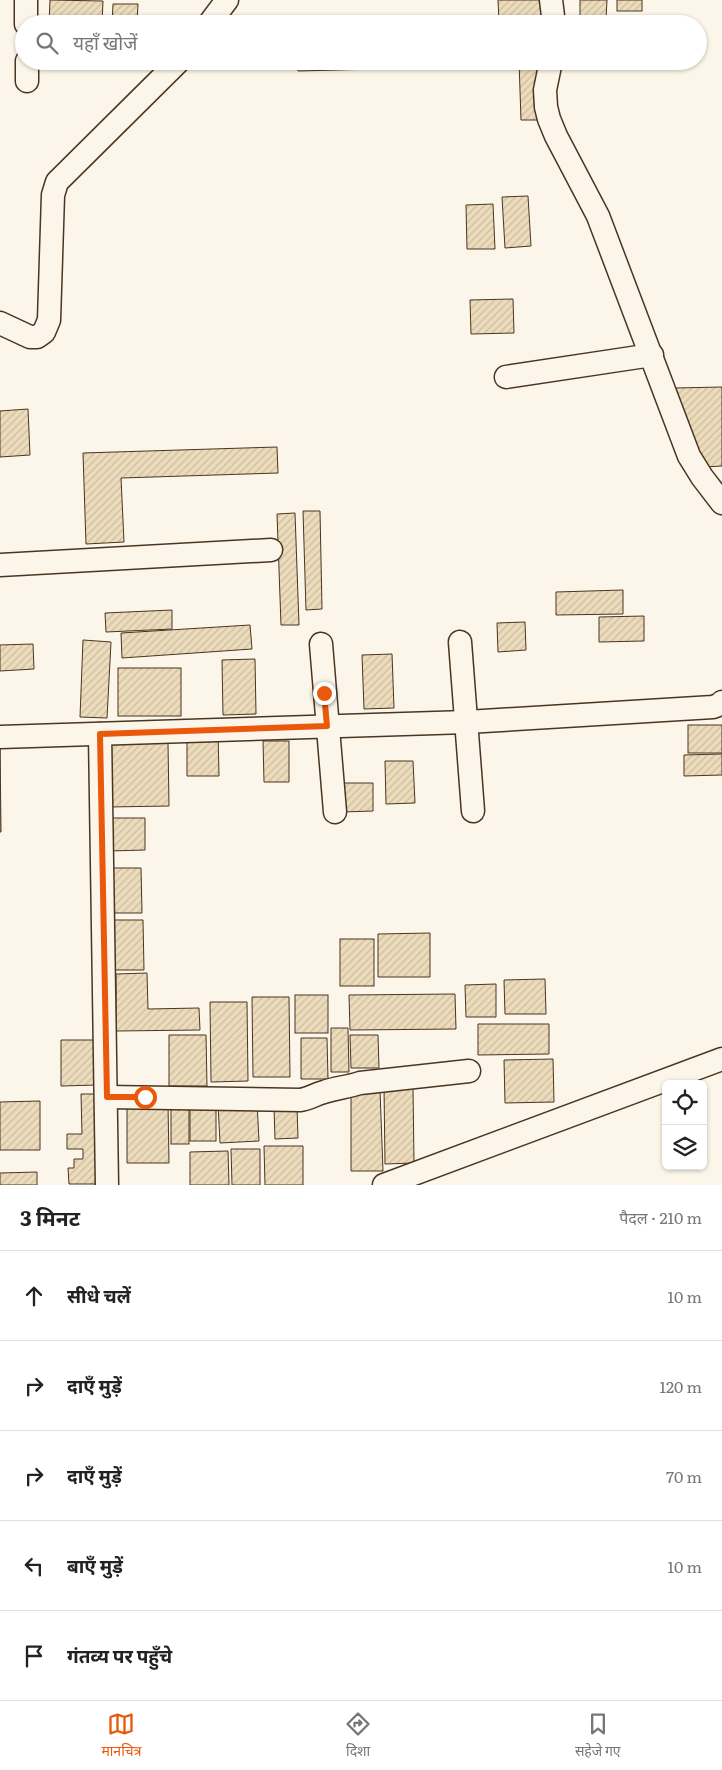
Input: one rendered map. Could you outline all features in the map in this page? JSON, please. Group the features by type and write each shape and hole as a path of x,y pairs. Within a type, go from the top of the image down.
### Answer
{"street":[{"path":"26,0 26,15"},
{"path":"216,15 227,0"},
{"path":"551,0 553,15"},
{"path":"0,323 30,337 37,337 44,332 49,320 53,195 57,182 170,70"},
{"path":"548,70 545,90 549,119 598,216 689,456 702,478 722,503"},
{"path":"506,377 652,355"},
{"path":"0,565 272,550"},
{"path":"460,642 473,810"},
{"path":"321,644 335,812"},
{"path":"0,737 467,722 713,707 722,702"},
{"path":"100,734 108,1185"},
{"path":"384,1185 722,1059"},
{"path":"107,1097 300,1100 313,1097 325,1091 347,1088 360,1083 469,1071"}],"building":[{"path":"50,0 103,1 102,15 49,15"},
{"path":"498,0 544,0 545,15 499,15"},
{"path":"580,0 607,0 606,15 580,15"},
{"path":"617,0 642,0 642,11 617,11"},
{"path":"113,4 138,4 137,15 112,15"},
{"path":"298,70 337,70 298,71"},
{"path":"519,70 540,70 542,120 521,120"},
{"path":"528,196 531,246 505,248 502,197"},
{"path":"493,204 495,249 467,249 466,205"},
{"path":"513,299 514,333 471,334 470,300"},
{"path":"722,387 722,466 705,467 675,388"},
{"path":"28,409 30,455 0,457 0,411"},
{"path":"277,447 278,473 121,478 124,542 86,544 83,453"},
{"path":"303,511 320,511 322,609 306,610"},
{"path":"295,513 299,625 281,625 277,514"},
{"path":"623,590 623,614 556,615 556,592"},
{"path":"172,610 172,629 106,632 105,613"},
{"path":"644,616 644,641 599,642 599,617"},
{"path":"525,622 526,650 498,652 497,623"},
{"path":"250,625 252,649 122,658 121,633"},
{"path":"83,640 111,642 107,718 80,717"},
{"path":"33,644 34,669 0,671 0,645"},
{"path":"392,654 394,708 364,709 362,655"},
{"path":"255,659 256,714 223,715 222,660"},
{"path":"118,668 181,668 181,716 118,716"},
{"path":"688,725 722,725 722,753 688,753"},
{"path":"218,731 219,776 187,776 187,732"},
{"path":"263,741 289,741 289,782 264,782"},
{"path":"107,743 168,743 169,806 108,807"},
{"path":"0,745 1,832 0,832"},
{"path":"722,754 722,775 684,776 684,755"},
{"path":"385,761 413,761 415,803 386,804"},
{"path":"342,783 373,783 373,811 342,812"},
{"path":"109,818 145,818 145,850 109,851"},
{"path":"111,868 141,868 142,913 112,913"},
{"path":"114,920 143,920 144,970 115,970"},
{"path":"430,933 430,977 378,977 378,934"},
{"path":"340,939 374,939 374,986 340,986"},
{"path":"147,973 148,1009 199,1008 200,1030 116,1031 116,974"},
{"path":"545,979 546,1014 505,1014 504,980"},
{"path":"496,984 496,1017 466,1017 465,985"},
{"path":"455,994 456,1029 350,1030 349,995"},
{"path":"295,995 328,995 328,1033 295,1033"},
{"path":"252,997 289,997 290,1077 253,1077"},
{"path":"210,1002 247,1002 248,1081 211,1082"},
{"path":"478,1024 549,1024 549,1054 478,1055"},
{"path":"331,1028 348,1028 349,1072 331,1072"},
{"path":"169,1035 206,1035 207,1086 169,1086"},
{"path":"350,1035 378,1035 379,1068 351,1068"},
{"path":"301,1038 327,1038 328,1079 301,1079"},
{"path":"61,1040 97,1040 97,1085 61,1086"},
{"path":"553,1059 554,1102 505,1103 504,1060"},
{"path":"384,1087 413,1087 414,1163 385,1164"},
{"path":"380,1090 383,1171 351,1171 351,1091"},
{"path":"81,1094 99,1094 100,1184 69,1184 68,1168 74,1168 74,1159 83,1159 83,1149 67,1149 67,1134 82,1134"},
{"path":"40,1101 40,1150 0,1150 0,1102"},
{"path":"257,1102 259,1141 220,1143 218,1104"},
{"path":"168,1104 169,1163 127,1163 127,1105"},
{"path":"171,1104 189,1104 189,1144 171,1144"},
{"path":"190,1106 216,1106 216,1141 190,1141"},
{"path":"274,1107 297,1107 298,1138 275,1139"},
{"path":"264,1146 303,1146 303,1185 265,1185"},
{"path":"231,1149 260,1149 260,1185 232,1185"},
{"path":"228,1151 229,1185 190,1185 190,1152"},
{"path":"37,1172 37,1185 0,1185 0,1173"}],"route":[{"path":"145,1097 107,1097 100,734 327,726 324,693"}]}
